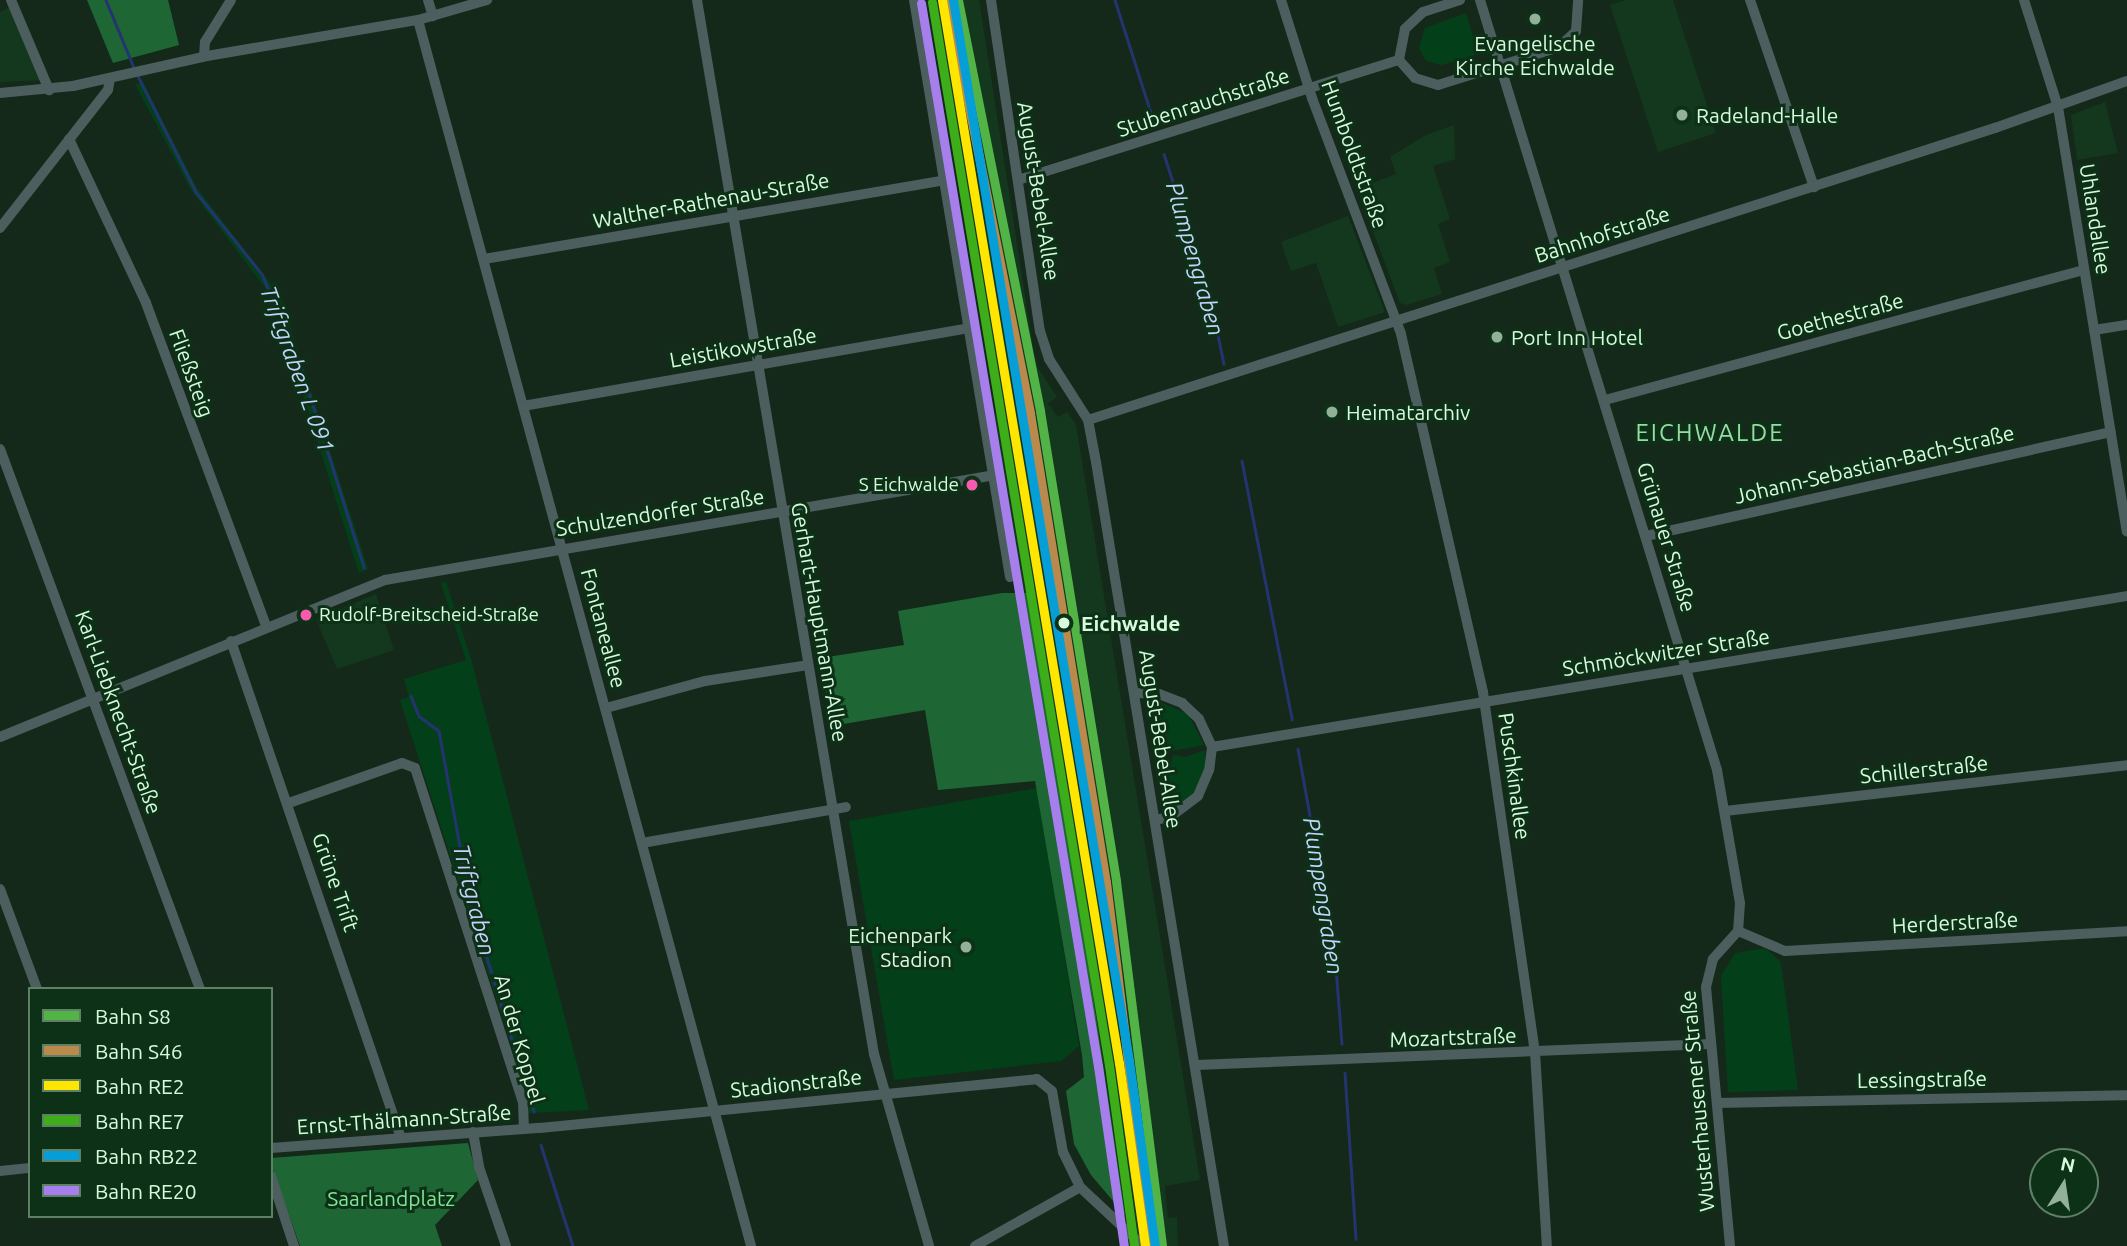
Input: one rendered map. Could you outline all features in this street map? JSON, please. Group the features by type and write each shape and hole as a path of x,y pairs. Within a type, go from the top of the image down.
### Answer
{"street":[{"path":"11,0 49,90"},
{"path":"204,56 205,42 231,0"},
{"path":"428,0 433,16"},
{"path":"0,93 49,90 110,79 204,56 418,20 487,0"},
{"name":"Gerhart-Hauptmann-Allee","path":"697,0 873,1054 929,1246"},
{"path":"914,0 1010,577"},
{"name":"August-Bebel-Allee","path":"991,0 1044,345 1088,420 1224,1246"},
{"name":"Humboldtstraße","path":"1281,0 1309,88 1397,320"},
{"path":"1460,0 1423,12 1411,22 1401,39 1399,60 1415,78 1438,85 1569,41 1578,23 1579,0"},
{"name":"Grünauer Straße","path":"1480,0 1688,668 1724,811 1740,903 1738,931"},
{"path":"1750,0 1814,187"},
{"name":"Uhlandallee","path":"2024,0 2058,107 2127,531"},
{"name":"Fontaneallee","path":"418,20 751,1246"},
{"name":"Stubenrauchstraße","path":"1018,180 1399,60"},
{"path":"0,228 108,90 110,79"},
{"name":"Bahnhofstraße","path":"1088,420 1814,187 2058,107 2127,81"},
{"name":"Fließsteig","path":"69,139 146,303 266,625"},
{"name":"Walther-Rathenau-Straße","path":"484,260 945,180"},
{"name":"Goethestraße","path":"1605,400 2084,270"},
{"name":"Puschkinallee","path":"1397,320 1484,701 1535,1052 1547,1246"},
{"path":"2094,330 2127,325"},
{"name":"Leistikowstraße","path":"523,406 970,328"},
{"name":"Johann-Sebastian-Bach-Straße","path":"1646,536 2111,432"},
{"name":"Karl-Liebknecht-Straße","path":"0,449 200,987"},
{"name":"Schulzendorfer Straße","path":"266,625 374,583 562,547 995,475"},
{"name":"Schmöckwitzer Straße","path":"1212,747 2127,596"},
{"path":"0,737 266,625"},
{"name":"Grüne Trift","path":"231,641 289,803 401,1138"},
{"path":"606,708 705,681 808,665"},
{"path":"1134,693 1159,694 1182,702 1199,719 1212,747 1209,770 1198,796 1170,817 1155,820"},
{"name":"An der Koppel","path":"289,803 402,763 415,768 523,1102 524,1129"},
{"name":"Schillerstraße","path":"1724,811 2127,765"},
{"path":"642,843 846,807"},
{"path":"0,889 36,987"},
{"name":"Herderstraße","path":"1738,931 1785,951 2127,931"},
{"name":"Wusterhausener Straße","path":"1730,1246 1711,1044 1708,967 1738,931"},
{"name":"Mozartstraße","path":"1196,1065 1711,1044"},
{"name":"Stadionstraße","path":"540,1128 1026,1079 1042,1081 1052,1091 1063,1153 1080,1187"},
{"name":"Lessingstraße","path":"1717,1102 2127,1095"},
{"name":"Ernst-Thälmann-Straße","path":"273,1148 540,1128"},
{"path":"473,1132 506,1246"},
{"path":"0,1171 28,1168"},
{"path":"273,1182 295,1246"},
{"path":"975,1246 1080,1187 1116,1225 1143,1246"}],"shaded area":[{"path":"927,0 979,0 1034,353 1038,368 1057,397 1048,403 1058,417 1067,412 1076,425 1200,1180 1165,1186 1168,1218 1177,1217 1178,1246 1129,1246 1061,778 1030,593 1018,594 1018,566 994,417 997,411"},
{"path":"1625,0 1673,0 1716,133 1658,152 1610,5"},
{"path":"10,7 42,80 0,82 0,12"},
{"path":"1466,13 1478,54 1442,65 1426,61 1419,48 1425,28"},
{"path":"143,82 197,188 271,284 276,282 368,569 359,573 272,297 191,190 135,84"},
{"path":"2105,102 2118,153 2077,160 2071,115"},
{"path":"1454,125 1455,159 1433,166 1450,219 1438,224 1450,262 1434,268 1442,294 1406,305 1400,303 1357,189 1396,174 1390,157 1426,135"},
{"path":"1348,216 1385,312 1338,327 1316,263 1291,271 1281,242"},
{"path":"446,582 471,659 589,1110 528,1113 530,1103 400,700 409,697 404,679 466,660 441,583"},
{"path":"376,594 394,650 337,669 316,619"},
{"path":"1148,697 1188,714 1204,745 1166,752 1155,736"},
{"path":"1205,750 1205,766 1195,792 1167,812 1160,771 1171,763 1173,755 1186,757"},
{"name":"Eichenpark Stadion","path":"1037,788 1079,1046 1061,1061 894,1080 849,821"},
{"path":"1765,948 1780,961 1798,1090 1728,1092 1721,976 1735,953"}],"green space":[{"path":"87,0 168,0 179,45 113,63"},
{"path":"1002,593 1030,593 1051,708 1125,1215 1091,1175 1074,1144 1066,1091 1084,1077 1082,1055 1035,781 938,790 925,710 832,726 821,658 904,645 898,611"},
{"name":"Saarlandplatz","path":"468,1143 478,1180 435,1225 442,1246 300,1246 273,1170 273,1158"}],"waterway":[{"name":"Triftgraben L 091","path":"106,0 135,70"},
{"name":"Plumpengraben","path":"1115,0 1155,125"},
{"name":"Triftgraben L 091","path":"138,76 196,192 262,274 301,367 364,567"},
{"name":"Plumpengraben","path":"1164,154 1210,297 1224,364"},
{"name":"Plumpengraben","path":"1242,461 1292,719"},
{"name":"Triftgraben","path":"411,696 419,716 439,731 470,902 534,1111"},
{"name":"Plumpengraben","path":"1298,749 1335,955 1342,1044"},
{"name":"Plumpengraben","path":"1345,1073 1356,1239"},
{"name":"Triftgraben","path":"541,1145 573,1246"}],"rail line":[{"name":"RE2","path":"942,0 1119,1063 1145,1246"},
{"name":"RB22","path":"953,0 1129,1061 1155,1245"},
{"name":"S8","path":"958,0 1040,411 1116,881 1162,1246"},
{"name":"RE7","path":"932,2 1109,1065 1134,1246"},
{"name":"S46","path":"948,2 1030,413 1106,882 1151,1246"},
{"name":"RE20","path":"921,3 1098,1066 1124,1246"}],"place":[{"name":"Evangelische Kirche Eichwalde","path":"1535,19"},
{"name":"Radeland-Halle","path":"1682,115"},
{"name":"Port Inn Hotel","path":"1497,337"},
{"name":"Heimatarchiv","path":"1332,412"},
{"name":"S Eichwalde","path":"972,485"},
{"name":"Rudolf-Breitscheid-Straße","path":"306,615"},
{"name":"Eichwalde","path":"1064,623"},
{"name":"Eichenpark Stadion","path":"966,947"}],"district":[{"name":"EICHWALDE","path":"1710,433"}]}
